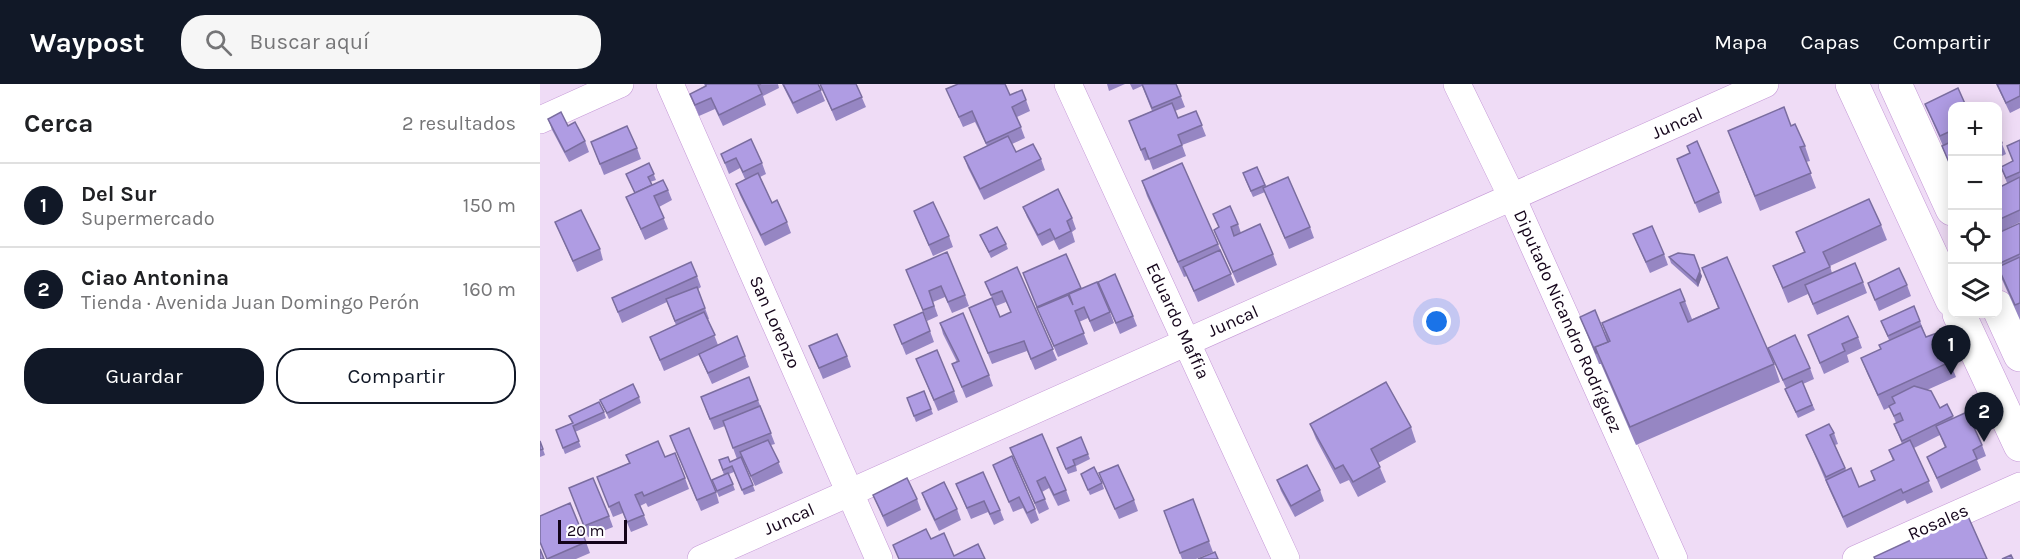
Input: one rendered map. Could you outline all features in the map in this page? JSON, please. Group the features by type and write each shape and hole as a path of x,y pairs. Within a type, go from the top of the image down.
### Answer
{"main road":[{"path":"1852,84 1948,289"},
{"path":"1895,84 1948,198"},
{"path":"2002,315 2020,355"},
{"path":"1961,318 2020,445"}],"street":[{"path":"540,120 620,84"},
{"name":"San Lorenzo","path":"670,84 879,559"},
{"name":"Eduardo Maffia","path":"1068,84 1188,340 1286,559"},
{"name":"Diputado Nicandro Rodríguez","path":"1457,84 1511,195 1674,559"},
{"name":"Juncal","path":"701,559 1511,195 1765,84"},
{"name":"Rosales","path":"1856,559 2020,486"}],"building":[{"path":"706,84 761,84 758,85 762,94 719,115 711,98 695,105 690,94"},
{"path":"783,84 818,84 821,90 793,103"},
{"path":"820,84 856,84 862,97 832,110"},
{"path":"958,84 1005,84 1010,95 1022,90 1026,100 1012,107 1021,127 986,143 972,111 959,117 946,89"},
{"path":"1142,84 1176,84 1181,96 1152,108"},
{"path":"1997,84 2020,84 2020,96 2006,103"},
{"path":"1958,88 1964,102 1948,102 1948,132 1940,136 1925,104"},
{"path":"1172,103 1178,118 1196,111 1202,125 1178,135 1182,145 1149,159 1145,148 1141,150 1129,121"},
{"path":"1784,107 1791,126 1795,124 1805,146 1800,147 1811,173 1755,196 1728,131"},
{"path":"561,112 568,126 575,122 585,141 565,152 548,119"},
{"path":"627,126 637,148 600,164 591,142"},
{"path":"1008,136 1016,152 1033,144 1041,159 980,189 964,157"},
{"path":"751,139 762,163 743,172 736,158 725,163 721,154"},
{"path":"2020,140 2020,172 2006,178 2002,166 2013,161 2007,146"},
{"path":"1697,141 1719,192 1695,203 1677,159 1690,153 1687,146"},
{"path":"1948,143 1948,160 1942,146"},
{"path":"649,163 654,174 648,177 652,185 635,193 626,174"},
{"path":"1182,163 1218,244 1178,262 1142,181"},
{"path":"1257,167 1265,185 1251,191 1243,173"},
{"path":"758,173 772,203 777,200 787,222 761,235 736,184"},
{"path":"1288,177 1310,227 1285,238 1263,188"},
{"path":"2020,177 2020,210 2002,218 2002,210 2002,186"},
{"path":"663,180 668,190 654,196 664,218 641,229 626,197"},
{"path":"1058,189 1072,218 1067,221 1071,231 1055,239 1050,229 1038,235 1023,207"},
{"path":"1869,199 1881,225 1823,252 1830,267 1783,288 1773,266 1805,252 1796,232"},
{"path":"933,202 949,236 929,245 914,211"},
{"path":"1230,206 1238,224 1231,227 1234,236 1260,224 1273,254 1233,272 1214,230 1219,227 1213,214"},
{"path":"581,210 600,249 573,261 555,222"},
{"path":"2020,223 2020,254 2002,262 2002,231"},
{"path":"1652,226 1664,254 1646,262 1633,234"},
{"path":"997,227 1006,244 989,252 980,235"},
{"path":"1220,250 1231,274 1194,291 1183,267"},
{"path":"947,252 965,295 948,302 941,286 929,291 934,306 923,310 906,270"},
{"path":"1678,253 1694,255 1700,271 1696,281 1669,257"},
{"path":"1066,254 1081,288 1037,307 1023,273"},
{"path":"1727,257 1774,364 1630,427 1595,347 1610,341 1602,323 1680,289 1685,301 1680,303 1688,322 1719,308 1702,268"},
{"path":"2020,257 2020,303 2015,305 2002,276 2002,265"},
{"path":"691,262 697,276 618,312 612,298"},
{"path":"1855,263 1863,282 1813,304 1805,285"},
{"path":"1017,267 1053,349 1031,359 1024,341 988,353 969,308 992,298 1000,317 1011,312 1002,291 991,295 985,282"},
{"path":"1899,268 1907,285 1875,300 1868,283"},
{"path":"1115,274 1133,316 1116,323 1098,282"},
{"path":"1097,282 1110,312 1090,321 1084,307 1075,311 1084,333 1054,346 1037,308 1068,295 1073,305 1069,294"},
{"path":"697,287 705,308 675,321 666,299"},
{"path":"1914,306 1920,321 1888,336 1881,321"},
{"path":"1595,310 1608,342 1595,347 1597,353 1580,317"},
{"path":"704,312 715,335 660,360 650,337"},
{"path":"923,312 930,331 902,344 894,325"},
{"path":"963,313 989,375 962,387 952,364 959,361 940,323"},
{"path":"1848,316 1858,337 1842,344 1845,351 1820,363 1808,335"},
{"path":"1921,326 1926,337 1937,333 1950,362 1878,395 1861,358 1881,349 1879,345"},
{"path":"837,334 847,356 819,368 809,346"},
{"path":"1795,335 1810,368 1783,380 1768,348"},
{"path":"737,336 745,356 708,373 699,354"},
{"path":"937,350 954,391 934,400 916,359"},
{"path":"749,377 758,400 710,419 701,397"},
{"path":"1802,381 1812,405 1796,412 1785,389"},
{"path":"1386,382 1411,427 1371,449 1380,467 1353,482 1343,465 1335,469 1310,424"},
{"path":"633,384 639,397 607,413 600,400"},
{"path":"1914,386 1931,391 1940,408 1947,404 1953,416 1902,441 1894,424 1903,420 1900,413 1894,416 1889,406 1895,403 1892,397"},
{"path":"924,391 931,409 914,416 907,398"},
{"path":"599,402 604,412 573,426 579,441 563,448 556,430 573,423 569,416"},
{"path":"760,406 771,433 733,448 723,421"},
{"path":"1967,412 1982,445 1973,450 1977,459 1937,478 1927,457 1946,447 1936,426"},
{"path":"1829,424 1834,433 1830,435 1845,468 1826,477 1806,435"},
{"path":"689,428 716,492 697,500 670,436"},
{"path":"1042,434 1066,490 1054,495 1045,477 1037,481 1045,499 1035,503 1010,448"},
{"path":"1081,437 1088,454 1073,460 1075,465 1066,469 1057,448"},
{"path":"768,440 779,462 751,476 740,452"},
{"path":"1910,440 1929,481 1903,493 1901,489 1843,517 1826,480 1851,468 1859,487 1875,480 1871,471 1894,460 1889,450"},
{"path":"658,441 665,457 675,453 685,478 644,496 642,492 635,495 644,515 627,522 619,502 609,507 597,477 630,463 626,455"},
{"path":"1012,456 1035,509 1027,513 1019,497 1009,502 993,465"},
{"path":"728,457 730,462 741,457 753,485 742,490 732,466 723,470 719,460"},
{"path":"1118,465 1134,500 1115,509 1099,473"},
{"path":"1307,465 1320,490 1291,506 1277,480"},
{"path":"1094,467 1102,483 1088,490 1081,474"},
{"path":"983,472 1000,510 990,514 984,501 967,508 956,484"},
{"path":"728,473 733,484 717,491 712,480"},
{"path":"593,478 609,516 584,526 569,488"},
{"path":"907,478 917,499 883,516 873,495"},
{"path":"944,482 957,509 935,520 922,493"},
{"path":"1193,499 1209,541 1180,553 1164,511"},
{"path":"570,503 586,542 547,559 540,542 540,516"},
{"path":"1967,514 1987,559 1875,559 1874,557"},
{"path":"926,529 931,539 944,533 954,556 978,544 985,559 899,559 893,545"},
{"path":"1215,552 1218,559 1198,559"}],"place":[{"name":"Del Sur","path":"1951,375"},
{"name":"Ciao Antonina","path":"1984,442"}]}
